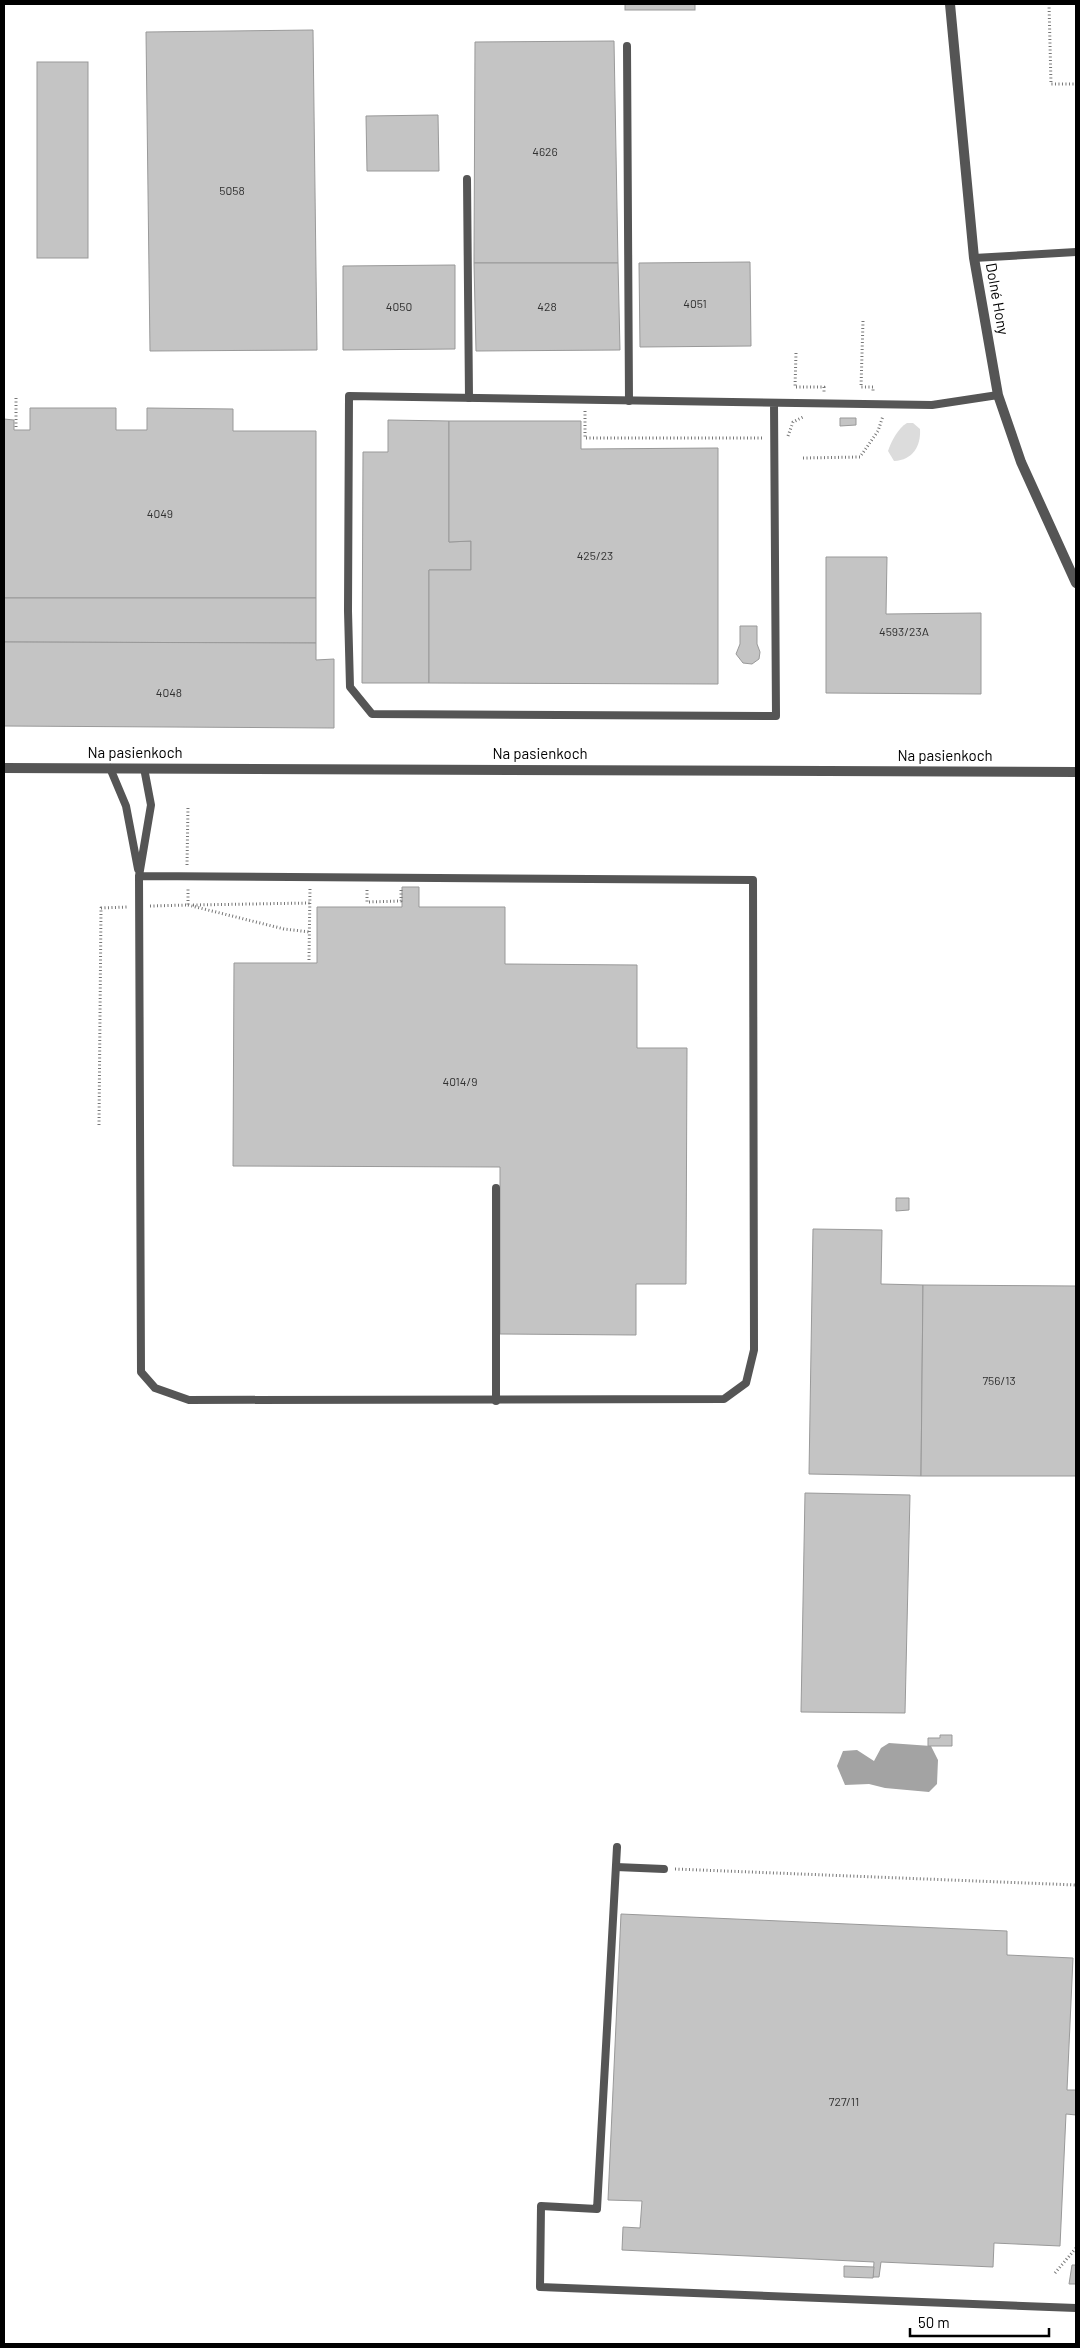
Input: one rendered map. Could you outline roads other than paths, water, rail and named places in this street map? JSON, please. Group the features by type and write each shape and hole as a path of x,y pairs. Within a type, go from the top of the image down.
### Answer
{"street":[{"name":"Dolné Hony","path":"950,4 974,258 998,395 1021,462 1076,583"},
{"name":"Na pasienkoch","path":"4,768 1076,772"}],"lane":[{"path":"626,46 629,401"},
{"path":"467,179 469,398"},
{"path":"974,258 1076,252"},
{"path":"774,403 776,716 372,714 350,687 348,611 349,396 823,403 932,406 998,395"},
{"path":"110,768 126,806 140,876"},
{"path":"140,876 753,880 754,1350 746,1383 724,1399 496,1401 189,1400 155,1388 141,1372 140,876 151,806 144,768"},
{"path":"496,1188 496,1401"},
{"path":"617,1847 597,2209 541,2206 540,2287 1076,2308"},
{"path":"616,1867 664,1869"}]}
